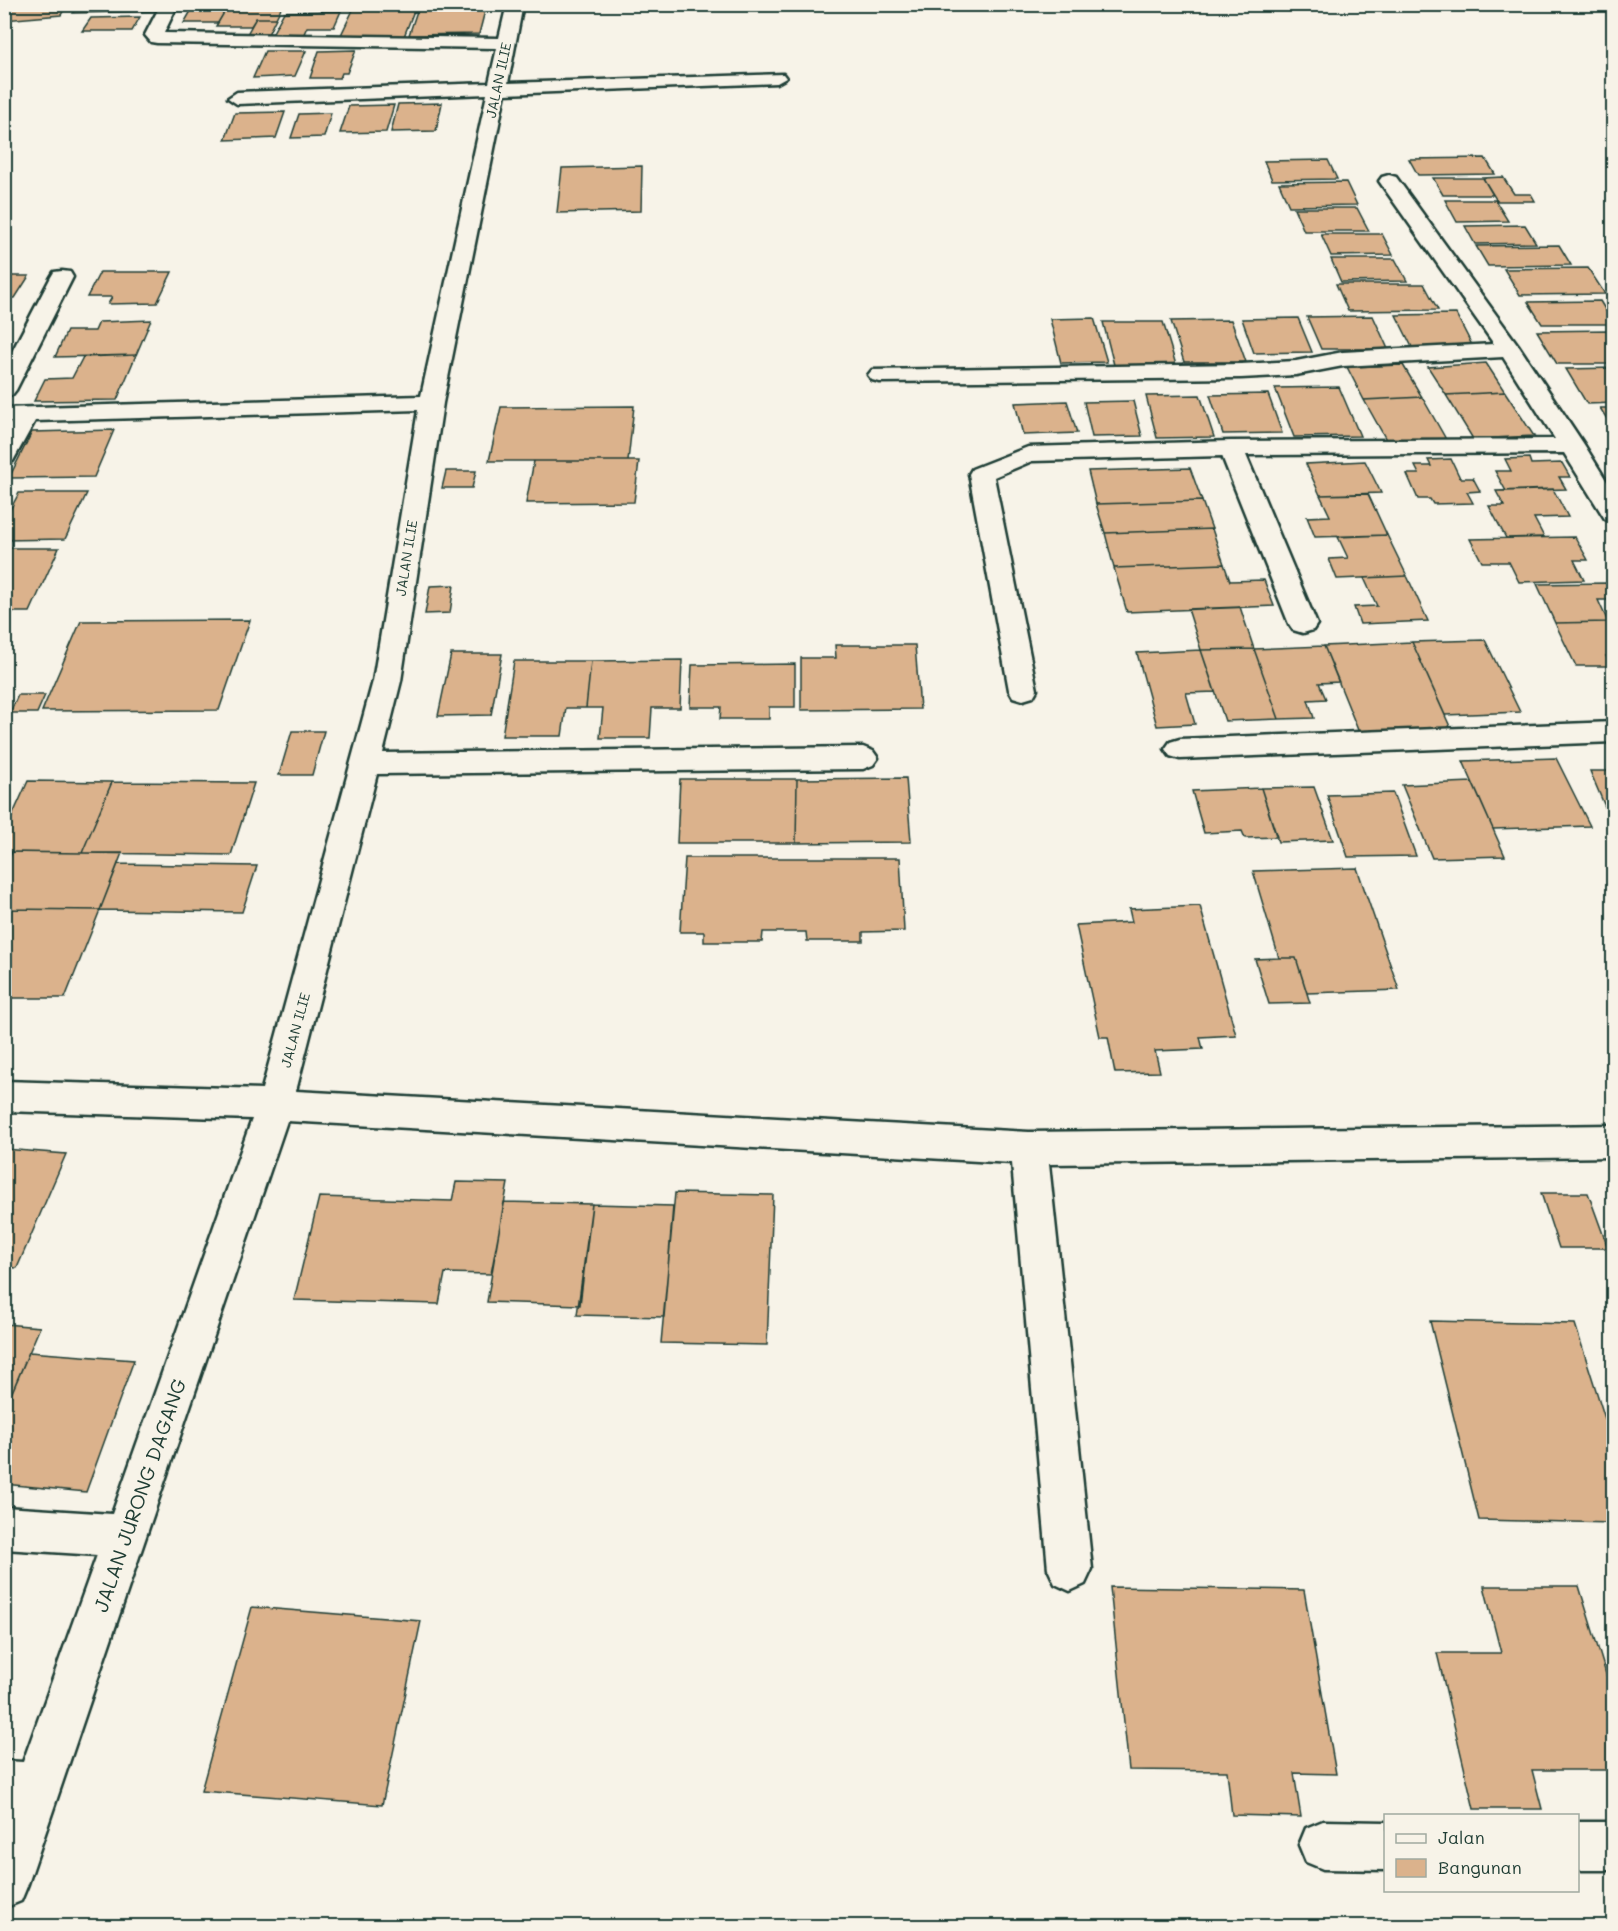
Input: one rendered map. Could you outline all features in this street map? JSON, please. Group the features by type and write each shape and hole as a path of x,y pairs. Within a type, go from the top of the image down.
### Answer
{"street":[{"path":"170,4 154,35 157,38 506,43"},
{"name":"JALAN ILIE","path":"275,1105 387,681 431,403 515,4"},
{"path":"237,98 777,78"},
{"path":"1389,181 1510,350 1614,513"},
{"path":"4,390 62,277"},
{"path":"880,375 1241,371 1296,368 1343,359 1510,350"},
{"path":"4,456 16,414 431,403"},
{"path":"1023,690 981,474 1028,454 1231,448 1573,446"},
{"path":"1231,448 1303,624"},
{"path":"1180,749 1614,732"},
{"path":"365,764 862,758"},
{"path":"4,1096 275,1105 1029,1148 1614,1141"},
{"name":"JALAN JURONG DAGANG","path":"4,1884 22,1785 125,1536 275,1105"},
{"path":"1029,1148 1070,1569"},
{"path":"4,1528 125,1536"},
{"path":"1323,1845 1384,1846"},
{"path":"1579,1846 1614,1846"}],"building":[{"path":"4,4 67,4 61,15 4,20"},
{"path":"78,4 122,4 118,12 73,13"},
{"path":"122,4 161,4 158,11 118,12"},
{"path":"195,4 229,4 218,23 184,23"},
{"path":"229,4 283,4 276,18 256,18 251,26 216,26"},
{"path":"355,4 403,4 401,8 354,8"},
{"path":"419,4 487,4 486,7 418,8"},
{"path":"486,7 479,34 409,35 418,8"},
{"path":"354,8 415,8 403,39 339,39"},
{"path":"341,11 334,27 307,27 302,38 270,38 284,12"},
{"path":"140,17 132,31 82,31 91,18"},
{"path":"256,18 276,18 268,34 247,34"},
{"path":"356,50 347,73 342,73 340,78 310,78 319,51"},
{"path":"265,51 306,51 295,76 253,78"},
{"path":"442,103 436,131 391,132 398,104"},
{"path":"394,105 386,132 340,133 349,106"},
{"path":"285,112 276,138 225,140 235,113"},
{"path":"331,113 324,137 291,138 299,114"},
{"path":"1485,158 1495,174 1418,175 1409,159"},
{"path":"1328,160 1337,179 1272,180 1264,161"},
{"path":"642,166 641,211 557,213 562,168"},
{"path":"1503,177 1514,194 1531,194 1535,201 1497,201 1483,178"},
{"path":"1433,178 1483,178 1493,195 1443,195"},
{"path":"1346,182 1357,205 1289,206 1279,183"},
{"path":"1445,200 1495,200 1508,221 1457,222"},
{"path":"1294,208 1357,208 1369,231 1304,231"},
{"path":"1525,225 1536,243 1475,244 1465,226"},
{"path":"1321,234 1382,234 1393,255 1331,256"},
{"path":"1559,245 1571,265 1488,266 1476,246"},
{"path":"1331,259 1395,259 1407,281 1341,282"},
{"path":"1588,268 1605,294 1520,295 1504,269"},
{"path":"100,272 172,272 157,303 108,304 112,297 87,297"},
{"path":"4,276 29,276 15,298 4,298"},
{"path":"1336,284 1424,284 1438,310 1348,311"},
{"path":"1600,301 1614,324 1542,324 1528,302"},
{"path":"1456,314 1473,347 1412,347 1396,315"},
{"path":"1373,316 1388,349 1321,349 1307,317"},
{"path":"1094,318 1107,362 1061,363 1050,319"},
{"path":"1298,318 1312,352 1254,353 1242,319"},
{"path":"151,320 136,355 55,357 67,331 95,331 99,322"},
{"path":"1231,320 1246,362 1184,362 1171,321"},
{"path":"1103,322 1163,322 1176,365 1114,365"},
{"path":"1611,330 1614,334 1614,364 1557,364 1537,331"},
{"path":"136,355 117,400 34,401 45,379 72,378 83,357"},
{"path":"1486,363 1505,392 1446,395 1428,367"},
{"path":"1403,365 1422,397 1364,400 1347,367"},
{"path":"1614,368 1614,403 1587,404 1566,369"},
{"path":"1339,387 1360,436 1294,437 1275,388"},
{"path":"1505,392 1534,436 1473,439 1446,395"},
{"path":"1268,394 1282,433 1223,434 1210,395"},
{"path":"1200,395 1214,437 1157,438 1146,396"},
{"path":"1422,397 1447,441 1388,443 1364,400"},
{"path":"1067,401 1077,433 1023,435 1015,403"},
{"path":"1133,401 1142,436 1092,437 1084,402"},
{"path":"634,406 628,461 489,461 501,407"},
{"path":"1600,408 1614,408 1614,430"},
{"path":"114,430 94,477 9,478 32,432"},
{"path":"1529,458 1531,464 1562,463 1570,477 1559,477 1566,489 1506,491 1495,471 1511,471 1505,459"},
{"path":"1451,459 1460,478 1473,478 1480,491 1467,492 1473,503 1433,504 1430,499 1418,499 1407,474 1419,474 1415,466 1431,466 1428,460"},
{"path":"534,461 639,461 634,502 526,503"},
{"path":"1365,461 1381,493 1320,495 1306,464"},
{"path":"1190,468 1202,501 1096,504 1088,471"},
{"path":"446,471 476,471 472,488 442,488"},
{"path":"1553,489 1568,517 1534,518 1544,537 1506,538 1489,506 1504,506 1496,491"},
{"path":"19,493 87,493 65,539 4,540 4,521"},
{"path":"1368,494 1387,535 1315,537 1307,517 1330,516 1320,495"},
{"path":"1202,501 1212,529 1105,533 1096,504"},
{"path":"1212,529 1224,564 1114,568 1105,533"},
{"path":"1387,535 1407,576 1337,579 1329,559 1348,558 1338,537"},
{"path":"1575,537 1588,560 1574,560 1584,580 1519,582 1509,562 1482,562 1470,539"},
{"path":"4,548 59,548 30,612 4,612"},
{"path":"1224,564 1230,581 1264,580 1274,606 1127,612 1114,568"},
{"path":"1407,576 1428,621 1360,624 1354,607 1377,606 1364,578"},
{"path":"1608,583 1614,600 1598,600 1608,622 1555,623 1537,584"},
{"path":"454,585 450,613 425,614 430,586"},
{"path":"1240,607 1254,649 1201,650 1188,609"},
{"path":"250,620 219,710 42,711 81,621"},
{"path":"1614,622 1614,656 1606,656 1611,666 1576,666 1555,623"},
{"path":"1485,640 1520,712 1445,715 1412,642"},
{"path":"1412,642 1452,731 1360,735 1324,646"},
{"path":"835,645 915,645 920,709 801,710 801,658 836,658"},
{"path":"1324,646 1339,682 1319,683 1326,699 1308,700 1314,718 1279,719 1254,649"},
{"path":"1254,649 1279,719 1225,721 1201,650"},
{"path":"1201,650 1215,692 1186,693 1195,724 1157,726 1137,653"},
{"path":"451,654 502,654 491,715 438,716"},
{"path":"682,660 680,708 652,708 650,738 600,738 603,708 586,708 591,661"},
{"path":"514,661 591,661 586,708 566,708 562,736 502,736"},
{"path":"795,664 795,707 769,707 769,719 720,719 721,707 690,707 692,665"},
{"path":"18,695 45,695 37,713 10,713"},
{"path":"292,731 324,731 312,775 279,775"},
{"path":"1556,758 1590,826 1493,829 1463,761"},
{"path":"1590,771 1614,771 1614,809 1606,809"},
{"path":"906,778 911,842 796,843 797,779"},
{"path":"680,779 797,779 796,843 677,843"},
{"path":"28,781 112,782 82,853 4,852 4,834"},
{"path":"112,782 254,783 231,855 82,853"},
{"path":"1472,782 1505,856 1432,858 1402,785"},
{"path":"1314,787 1333,840 1278,842 1261,788"},
{"path":"1261,788 1277,837 1245,838 1242,831 1204,833 1192,791"},
{"path":"1393,793 1416,856 1348,857 1327,795"},
{"path":"12,852 122,853 100,910 4,909 4,869"},
{"path":"685,858 900,858 904,931 863,932 863,941 807,941 806,932 763,932 762,942 704,942 704,932 680,932"},
{"path":"118,864 257,866 242,912 100,910"},
{"path":"1357,868 1399,990 1307,993 1296,958 1279,958 1253,871"},
{"path":"1200,906 1236,1035 1200,1037 1203,1049 1155,1051 1160,1072 1115,1073 1108,1037 1100,1037 1076,925 1132,922 1129,909"},
{"path":"4,909 100,910 65,998 4,998"},
{"path":"1296,958 1310,1003 1269,1004 1255,959"},
{"path":"4,1149 66,1154 17,1268 4,1267"},
{"path":"456,1182 508,1183 491,1274 445,1273 439,1304 294,1300 319,1197 452,1201"},
{"path":"675,1193 773,1195 767,1345 661,1343"},
{"path":"1541,1193 1588,1193 1608,1248 1559,1248"},
{"path":"504,1202 592,1204 580,1305 487,1302"},
{"path":"592,1204 673,1206 664,1317 577,1315"},
{"path":"1430,1321 1575,1324 1614,1447 1614,1523 1479,1520"},
{"path":"4,1324 40,1327 4,1411"},
{"path":"29,1352 134,1360 86,1492 4,1484 4,1411"},
{"path":"1484,1586 1579,1586 1614,1700 1614,1770 1532,1770 1542,1809 1474,1809 1437,1653 1501,1653"},
{"path":"1110,1587 1304,1590 1336,1774 1294,1773 1301,1817 1232,1815 1227,1771 1129,1770"},
{"path":"252,1607 421,1621 382,1805 201,1791"}]}
